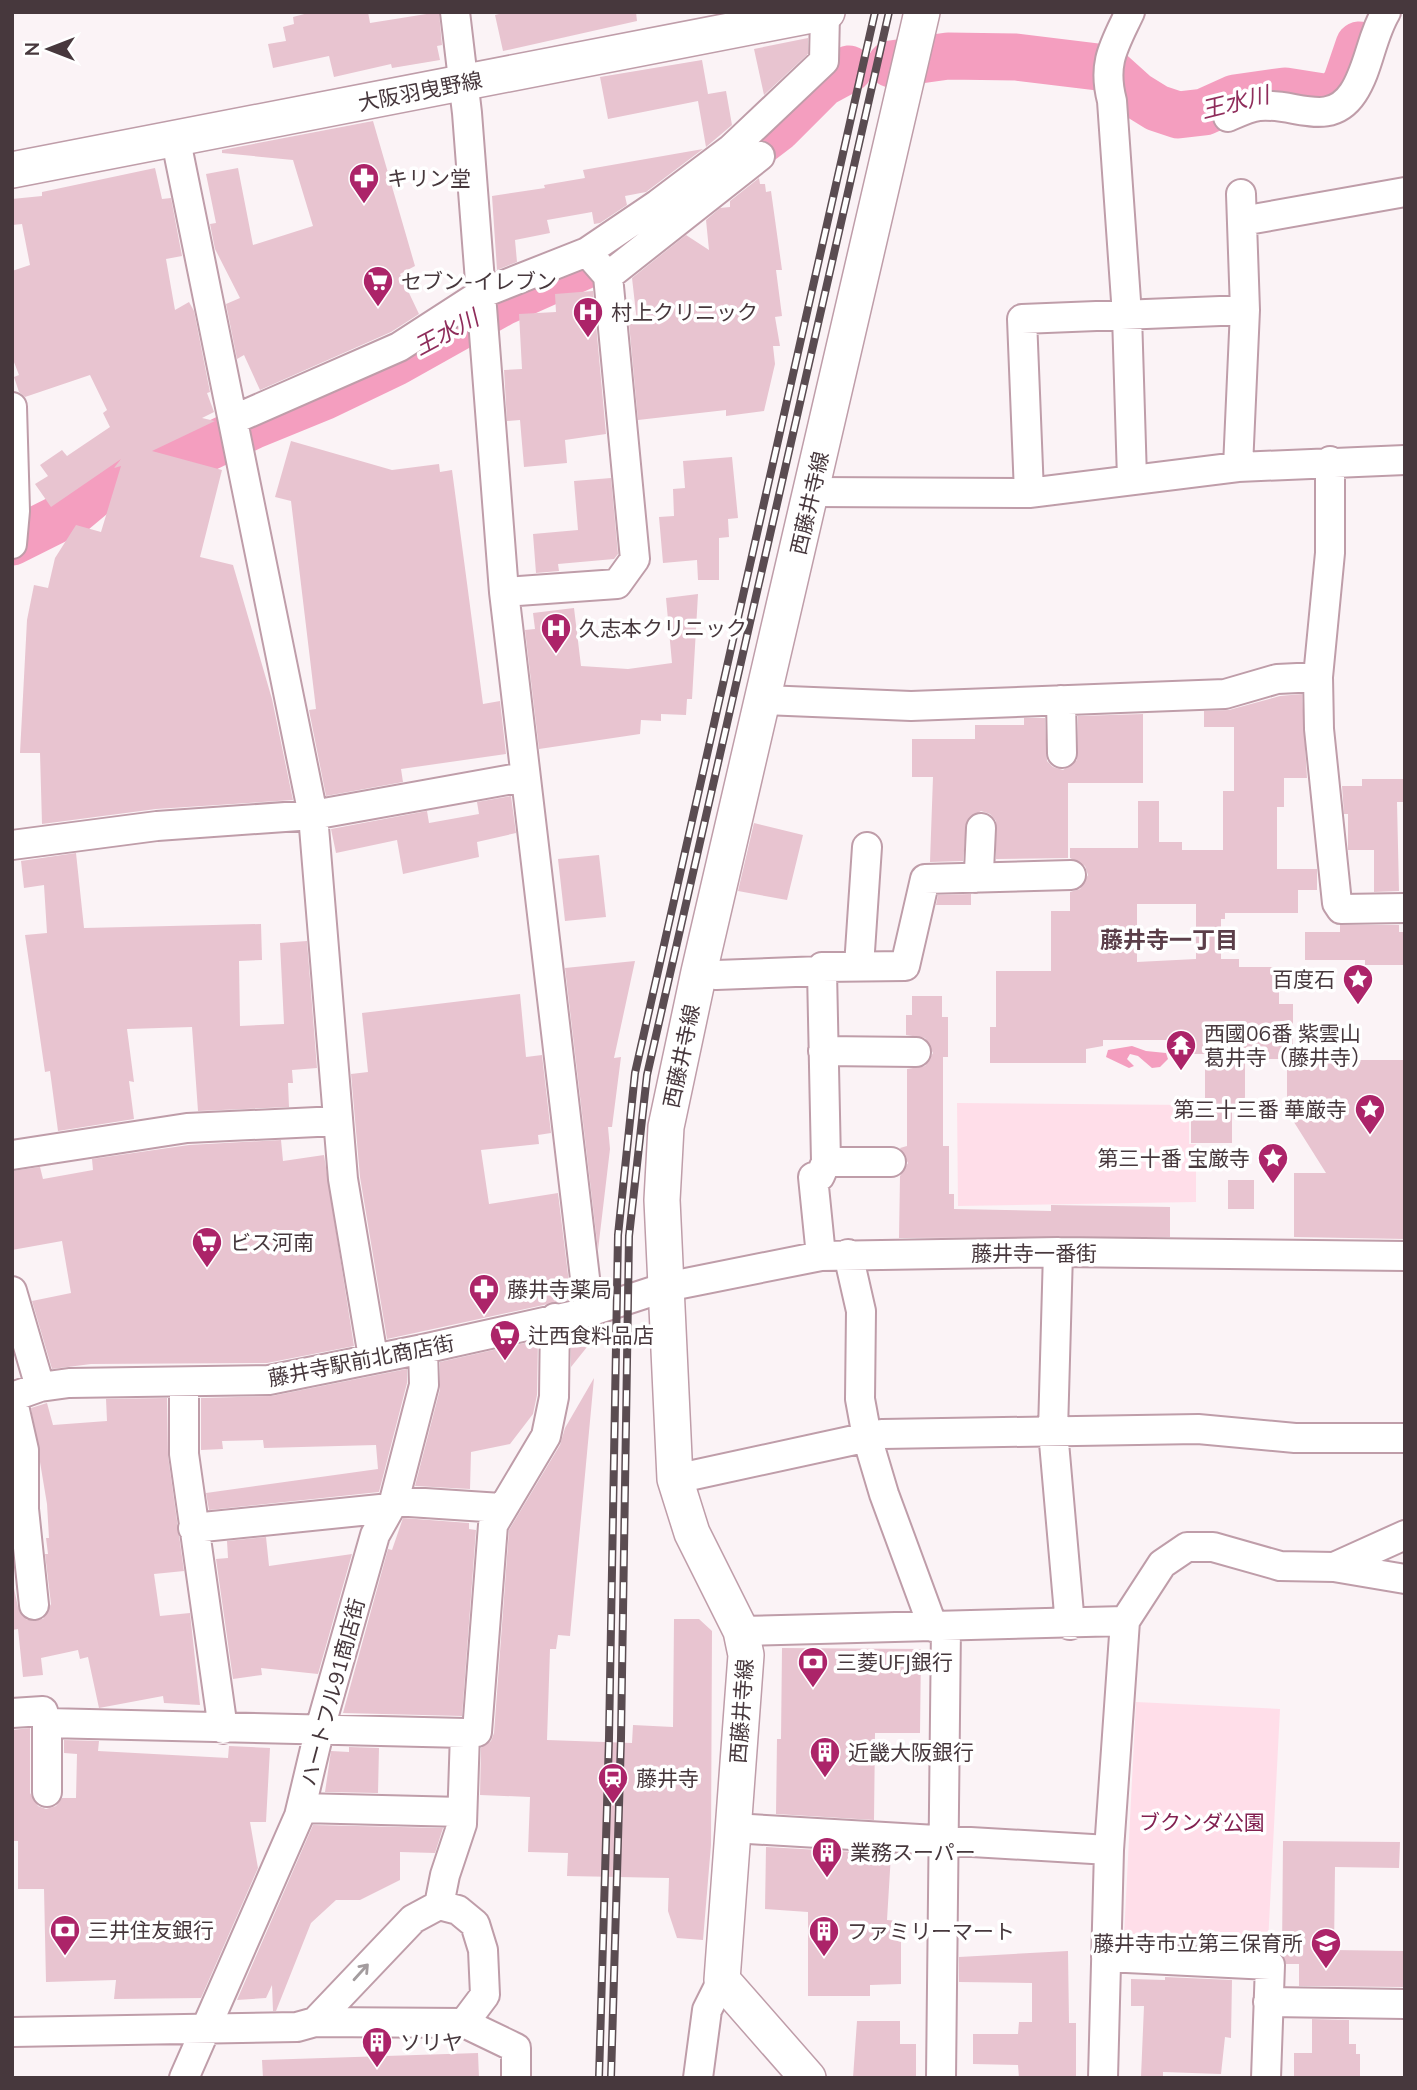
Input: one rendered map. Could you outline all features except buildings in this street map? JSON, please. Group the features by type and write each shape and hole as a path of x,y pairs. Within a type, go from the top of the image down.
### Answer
{"main road":[{"name":"大阪羽曳野線","path":"12,170 175,136 826,12"},
{"name":"西藤井寺線","path":"722,1980 746,1655 741,1630 692,1534 675,1479 662,1200 666,1127 699,972 922,12"},
{"path":"722,1980 808,2078"}],"street":[{"path":"47,1723 319,1732 477,1732 493,1525 546,1436 575,1314 504,592 464,82 456,12"},
{"path":"235,419 399,347 481,294 587,252 658,205 731,149 824,61 826,12"},
{"path":"1130,12 1107,70 1112,101 1127,315 1132,479"},
{"path":"1228,117 1256,106 1325,113 1341,108 1355,90 1377,27 1387,12"},
{"path":"175,136 235,419 313,815 343,1179 373,1357"},
{"path":"608,276 760,156"},
{"path":"1238,467 1245,310 1241,208 1405,192"},
{"path":"504,592 617,584 635,559 608,276 587,252"},
{"path":"1028,493 1022,319 1245,310"},
{"path":"12,407 13,534"},
{"path":"811,492 1028,493 1238,467 1330,461 1405,460"},
{"path":"1330,461 1330,553 1318,677 1319,729 1337,903 1341,909 1405,908"},
{"path":"764,700 911,706 1225,694 1276,679 1318,677"},
{"path":"1061,700 1062,753"},
{"path":"12,845 157,826 313,815 524,777"},
{"path":"975,878 979,871 981,828"},
{"path":"859,966 867,847"},
{"path":"941,2078 945,1840 940,1626 884,1494 867,1437 860,1399 861,1311 835,1255 813,1177 820,1176 826,1162 822,967 905,966 926,879 1071,875"},
{"path":"699,972 716,975 822,971"},
{"path":"823,1051 916,1052"},
{"path":"12,1155 187,1128 338,1121"},
{"path":"826,1162 891,1162"},
{"path":"1058,1252 1053,1431 1070,1625"},
{"name":"藤井寺一番街","path":"666,1287 835,1255 1058,1252 1405,1256"},
{"name":"藤井寺駅前北商店街","path":"12,1397 40,1387 269,1380 373,1357 424,1349 575,1314 666,1287"},
{"path":"12,1291 40,1387"},
{"name":"ハートフル91商店街","path":"184,2078 301,1808 319,1732 374,1535 392,1504 424,1385 424,1349"},
{"path":"184,1383 184,1454 200,1583 210,1622 223,1729"},
{"path":"12,1397 24,1450 24,1509 34,1605"},
{"path":"675,1479 882,1434 1198,1429 1295,1438 1405,1438"},
{"path":"193,1528 392,1504 501,1508"},
{"path":"1334,1567 1405,1535"},
{"path":"1103,2078 1109,1850 1125,1621 1162,1564 1187,1548 1213,1547 1280,1566 1334,1567 1405,1579"},
{"path":"741,1630 1070,1625 1125,1621"},
{"path":"12,1713 43,1712 47,1723 47,1792"},
{"path":"439,1905 462,1824 464,1733"},
{"path":"301,1808 462,1812"},
{"path":"732,1828 1109,1850"},
{"path":"315,2022 414,1919 439,1905 458,1910 475,1924 483,1950 485,1995 464,2023"},
{"path":"1105,1957 1270,1965 1266,2078"},
{"path":"698,2078 707,2010 722,1980"},
{"path":"1268,2002 1405,2004"},
{"path":"12,2032 298,2027 315,2022 464,2023 516,2048 516,2078"}],"green space":[{"path":"957,1103 1189,1105 1189,1144 1196,1144 1196,1202 958,1206"},
{"name":"ブクンダ公園","path":"1136,1702 1280,1709 1268,1943 1124,1936"}],"shaded area":[{"path":"1132,1046 1166,1053 1168,1059 1160,1067 1152,1068 1138,1056 1130,1054 1127,1059 1134,1066 1129,1068 1106,1057 1108,1050"}],"waterway":[{"name":"王水川","path":"891,64 948,56 1016,57 1106,68 1136,95 1157,108 1178,115 1204,112 1235,98 1285,91 1323,97 1337,95 1346,83 1359,45"},
{"name":"王水川","path":"12,542 74,511 111,480 157,472 252,426 323,397 396,362 503,302 615,252 778,128 823,83 849,69"}],"railway":[{"path":"599,2078 609,1738 618,1235 635,1073 875,12"},
{"path":"611,2078 621,1738 629,1236 647,1075 889,12"}],"place":[{"name":"キリン堂","path":"364,205"},
{"name":"セブン-イレブン","path":"378,308"},
{"name":"村上クリニック","path":"588,339"},
{"name":"久志本クリニック","path":"556,655"},
{"name":"百度石","path":"1358,1006"},
{"name":"西國06番 紫雲山 葛井寺（藤井寺）","path":"1181,1072"},
{"name":"第三十三番 華厳寺","path":"1370,1136"},
{"name":"第三十番 宝厳寺","path":"1273,1185"},
{"name":"ビス河南","path":"207,1269"},
{"name":"藤井寺薬局","path":"484,1316"},
{"name":"辻西食料品店","path":"505,1362"},
{"name":"三菱UFJ銀行","path":"813,1689"},
{"name":"近畿大阪銀行","path":"825,1779"},
{"name":"藤井寺","path":"613,1805"},
{"name":"業務スーパー","path":"827,1879"},
{"name":"三井住友銀行","path":"65,1957"},
{"name":"ファミリーマート","path":"824,1958"},
{"name":"藤井寺市立第三保育所","path":"1326,1970"},
{"name":"ソリヤ","path":"377,2069"}],"district":[{"name":"藤井寺一丁目","path":"1169,939"}]}
